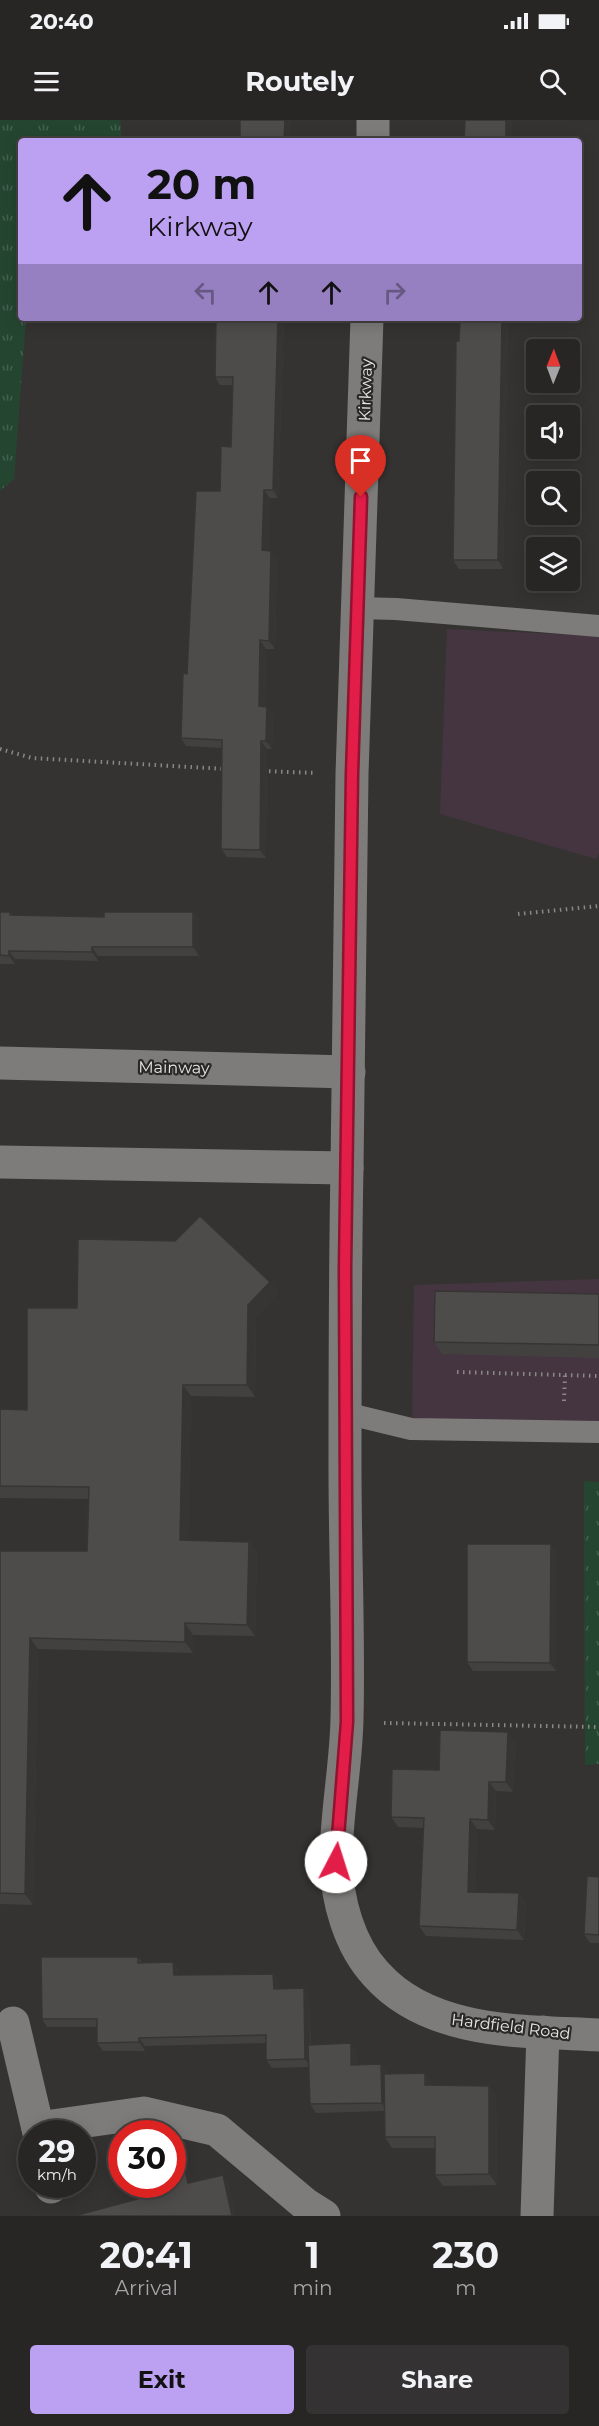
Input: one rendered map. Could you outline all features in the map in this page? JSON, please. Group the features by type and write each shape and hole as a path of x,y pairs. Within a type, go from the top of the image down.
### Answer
{"street":[{"path":"373,138 374,120"},
{"name":"Kirkway","path":"347,1722 345,1413 352,774 367,321"},
{"name":"Mainway","path":"0,1064 349,1072"},
{"path":"0,1162 347,1168"},
{"name":"Hardfield Road","path":"347,1722 336,1862 340,1901 358,1952 376,1975 406,2001 437,2016 468,2024 599,2036"},
{"path":"13,2023 35,2120"},
{"path":"537,2216 543,2032"},
{"path":"96,2121 144,2113 218,2130 305,2204 324,2216"}],"lane":[{"path":"358,608 599,626"},
{"path":"345,1413 411,1429 599,1432"}],"path":[{"path":"0,750 32,758 227,770"},
{"path":"261,771 352,774"},
{"path":"518,914 599,906"},
{"path":"457,1372 599,1376"},
{"path":"347,1722 599,1727"}],"shaded area":[{"path":"447,629 599,636 599,853 596,859 440,814"},
{"path":"599,1279 599,1421 412,1423 414,1285"}],"green space":[{"path":"0,120 120,120 122,138 18,138 18,321 26,321 14,479 0,491"},
{"path":"584,1481 599,1482 599,1764 585,1765"}],"building":[{"path":"240,120 285,120 284,138 240,138"},
{"path":"465,120 506,120 506,138 464,138"},
{"path":"216,321 278,321 273,490 264,490 262,550 271,551 269,641 260,640 259,706 267,707 266,741 261,741 260,850 221,849 222,740 181,738 183,673 187,674 196,491 220,491 221,446 231,447 233,377 215,377"},
{"path":"460,321 502,321 498,560 453,560 456,341 459,341"},
{"path":"0,912 10,912 10,915 104,917 104,912 193,912 193,947 92,947 92,952 9,951 9,956 0,955"},
{"path":"200,1216 270,1282 248,1305 247,1385 183,1385 180,1540 249,1542 247,1625 185,1623 185,1642 30,1638 25,1894 0,1893 0,1551 87,1551 89,1487 0,1486 0,1409 27,1410 27,1308 77,1308 78,1239 175,1241"},
{"path":"435,1291 599,1294 599,1345 434,1342"},
{"path":"467,1544 551,1544 550,1663 467,1662"},
{"path":"440,1730 508,1732 506,1782 489,1782 488,1820 470,1819 468,1892 519,1893 517,1930 419,1926 424,1818 391,1817 392,1769 439,1770"},
{"path":"587,1876 599,1877 599,1935 584,1934"},
{"path":"41,1957 138,1957 138,1963 173,1962 174,1975 273,1974 274,1989 304,1988 305,2059 266,2060 266,2035 139,2038 139,2042 97,2043 97,2019 42,2019"},
{"path":"351,2043 351,2065 381,2064 382,2103 310,2104 308,2045"},
{"path":"425,2073 425,2085 489,2086 489,2174 435,2175 435,2137 385,2137 384,2074"},
{"path":"186,2174 188,2183 223,2175 232,2216 74,2216 142,2198 186,2198"}],"route":[{"path":"336,1862 347,1722 345,1270 352,774 361,497"}]}
